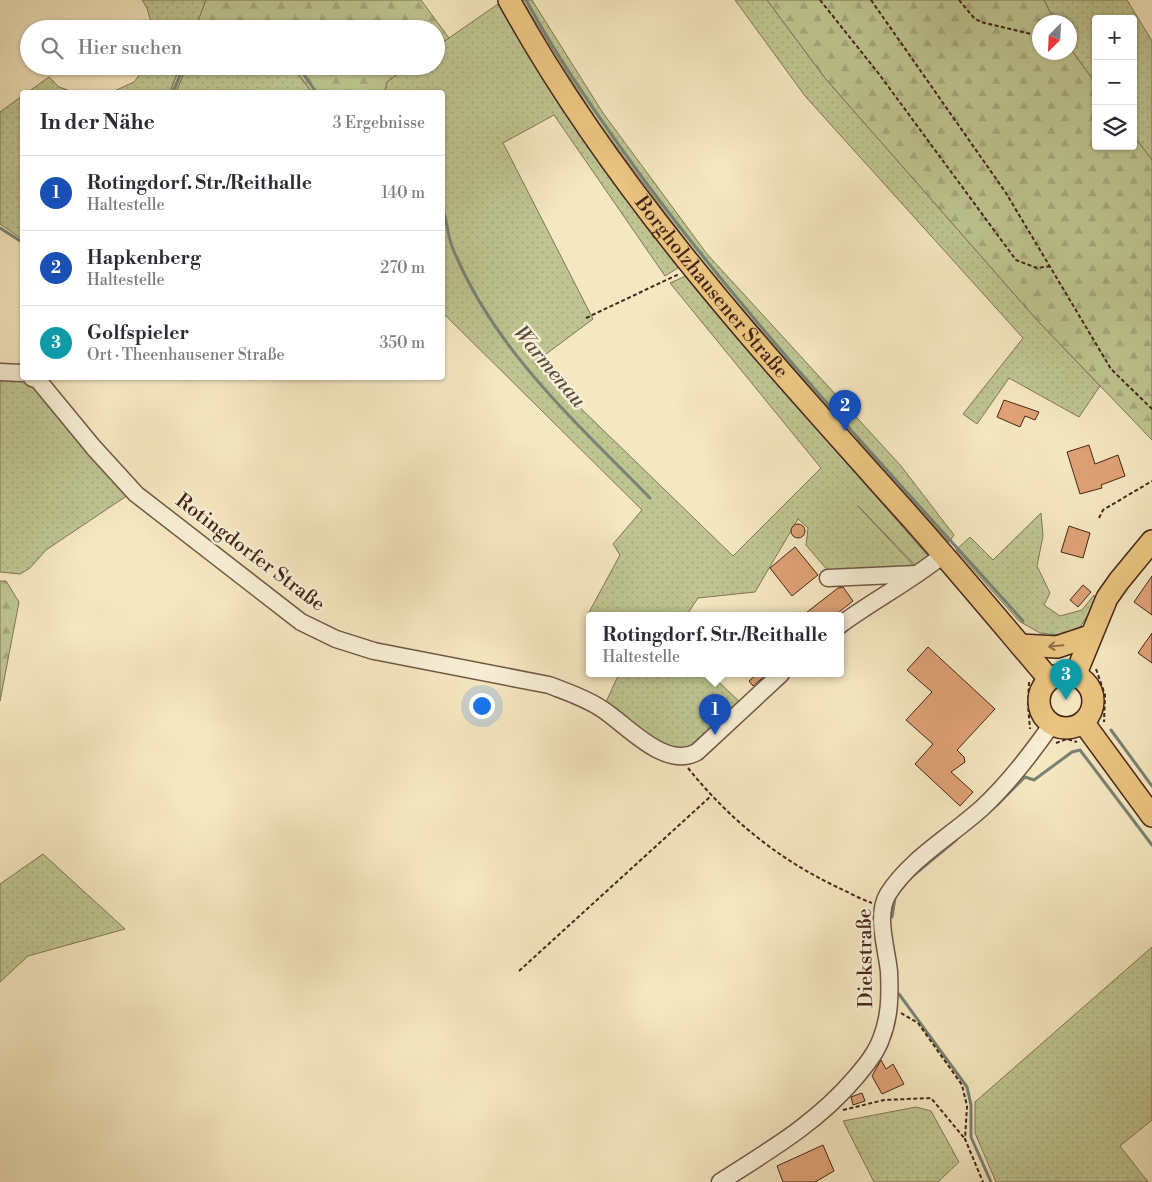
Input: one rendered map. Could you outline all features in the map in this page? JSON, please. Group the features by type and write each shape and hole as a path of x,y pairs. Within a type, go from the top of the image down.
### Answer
{"main road":[{"name":"Borgholzhausener Straße","path":"509,0 584,123 692,267 794,387 944,555 1049,679"},
{"path":"1075,676 1107,598 1152,541"},
{"path":"1020,644 1057,647 1090,636"},
{"path":"1088,728 1068,728 1052,724 1045,718 1039,702 1043,686 1049,679 1057,675 1075,676 1086,684 1092,696 1088,728 1152,816"}],"street":[{"path":"0,372 20,373"},
{"name":"Rotingdorfer Straße","path":"38,380 94,448 136,494 301,622 336,638 374,651 549,685 576,694 602,708 664,753 684,757"},
{"path":"844,622 919,574 944,555"},
{"path":"828,578 919,574"},
{"path":"684,757 698,752 778,677"},
{"name":"Diekstraße","path":"720,1182 827,1110 868,1063 881,1041 890,1009 884,905 900,877 983,807 1010,780 1052,724"}],"path":[{"path":"820,0 879,74 1016,260 1037,268 1052,266"},
{"path":"871,0 1006,192 1052,266 1111,369 1152,409"},
{"path":"959,0 974,18 981,22 1032,34"},
{"path":"586,318 663,283 692,267"},
{"path":"1099,518 1103,510 1152,481"},
{"path":"1088,728 1105,727 1105,695 1097,675 1096,664"},
{"path":"684,757 687,766 710,796 765,844 816,877 870,902 884,905"},
{"path":"520,971 710,796"},
{"path":"890,1009 898,1011 918,1023 962,1085 967,1106 965,1139"},
{"path":"827,1110 848,1110 884,1100 931,1098 965,1139 983,1182"}],"green space":[{"path":"142,0 206,0 198,20 150,20 147,8"},
{"path":"206,0 421,0 436,20 198,20"},
{"path":"522,0 532,0 603,113 707,254 901,466 954,535 949,542 858,443 858,439 852,431 847,430 701,261 595,118"},
{"path":"735,0 767,0 825,78 1037,320 1100,386 1079,417 1009,378 977,424 963,414 1023,338 805,96"},
{"path":"767,0 1044,0 1052,15 1032,15 1032,60 1077,60 1077,58 1092,78 1092,150 1137,150 1137,140 1152,160 1152,440 1037,320 825,78"},
{"path":"1044,0 1127,0 1136,15 1092,15 1092,78 1077,58 1077,15 1052,15"},
{"path":"498,4 567,108 681,266 665,276 554,115 503,143 593,319 534,363 733,556 821,468 670,283 688,275 782,389 928,556 917,567 858,506 916,568 829,572 806,545 808,528 798,519 755,592 698,598 689,612 589,612 620,555 613,544 642,510 445,315 445,90 385,90 387,82 397,75 445,75 445,41"},
{"path":"1137,16 1152,41 1152,160 1137,140"},
{"path":"445,33 449,38 445,41"},
{"path":"139,75 177,75 171,90 116,90 134,82"},
{"path":"177,75 183,75 177,90 171,90"},
{"path":"183,75 298,75 310,90 177,90"},
{"path":"299,75 397,75 387,82 385,90 310,90"},
{"path":"49,77 59,87 67,90 31,90"},
{"path":"20,97 20,238 0,224 0,112"},
{"path":"0,377 20,378 20,380 33,385 128,495 46,550 30,568 20,574 0,572"},
{"path":"1041,513 1043,536 1037,566 1050,593 1044,605 1060,616 1082,610 1094,595 1096,603 1078,630 1061,640 1059,635 1040,633 1019,621 956,550 970,537 993,560"},
{"path":"0,581 6,581 19,602 0,701"},
{"path":"618,677 713,677 741,703 689,751 665,748 605,704"},
{"path":"43,854 125,929 28,956 0,982 0,884"},
{"path":"1152,947 1152,1120 1120,1146 1148,1182 996,1182 975,1133 975,1102"},
{"path":"916,1107 931,1111 959,1162 938,1182 874,1182 843,1121"}],"building":[{"path":"1004,400 1039,412 1035,420 1025,416 1020,427 997,417"},
{"path":"1089,445 1095,464 1118,455 1125,476 1101,485 1102,488 1080,494 1067,452"},
{"path":"798,524 803,526 805,531 803,536 798,538 793,536 791,531 793,526"},
{"path":"1069,526 1090,533 1083,558 1061,552"},
{"path":"795,547 818,575 792,596 770,568"},
{"path":"1152,576 1152,615 1134,602"},
{"path":"1083,585 1091,592 1078,607 1070,600"},
{"path":"843,587 853,601 839,612 807,612 838,588"},
{"path":"1152,633 1152,663 1138,653"},
{"path":"928,647 995,709 957,750 964,757 965,762 951,772 973,792 960,806 915,764 933,744 906,720 932,692 907,670"},
{"path":"754,677 764,677 753,686 749,681"},
{"path":"881,1060 886,1069 893,1064 904,1084 882,1094 872,1076"},
{"path":"862,1093 865,1101 853,1105 851,1097"},
{"path":"823,1145 834,1171 815,1182 783,1182 777,1166"}],"waterway":[{"path":"526,0 568,71 599,117 691,241 830,407 1023,621"},
{"name":"Warmenau","path":"174,90 180,75"},
{"name":"Warmenau","path":"304,75 315,90"},
{"name":"Warmenau","path":"445,218 451,244 470,286 514,352 566,412 650,498"},
{"name":"Warmenau","path":"0,228 20,241"},
{"path":"1111,730 1152,786"},
{"path":"997,805 1025,777 1034,780 1072,752 1080,750 1152,845"},
{"path":"909,879 956,840"},
{"path":"892,917 895,898"},
{"path":"899,994 967,1087 971,1105 971,1137 991,1182"}],"place":[{"name":"Hapkenberg","path":"845,431"},
{"name":"Golfspieler","path":"1066,700"},
{"name":"Rotingdorf. Str./Reithalle","path":"715,735"}]}
